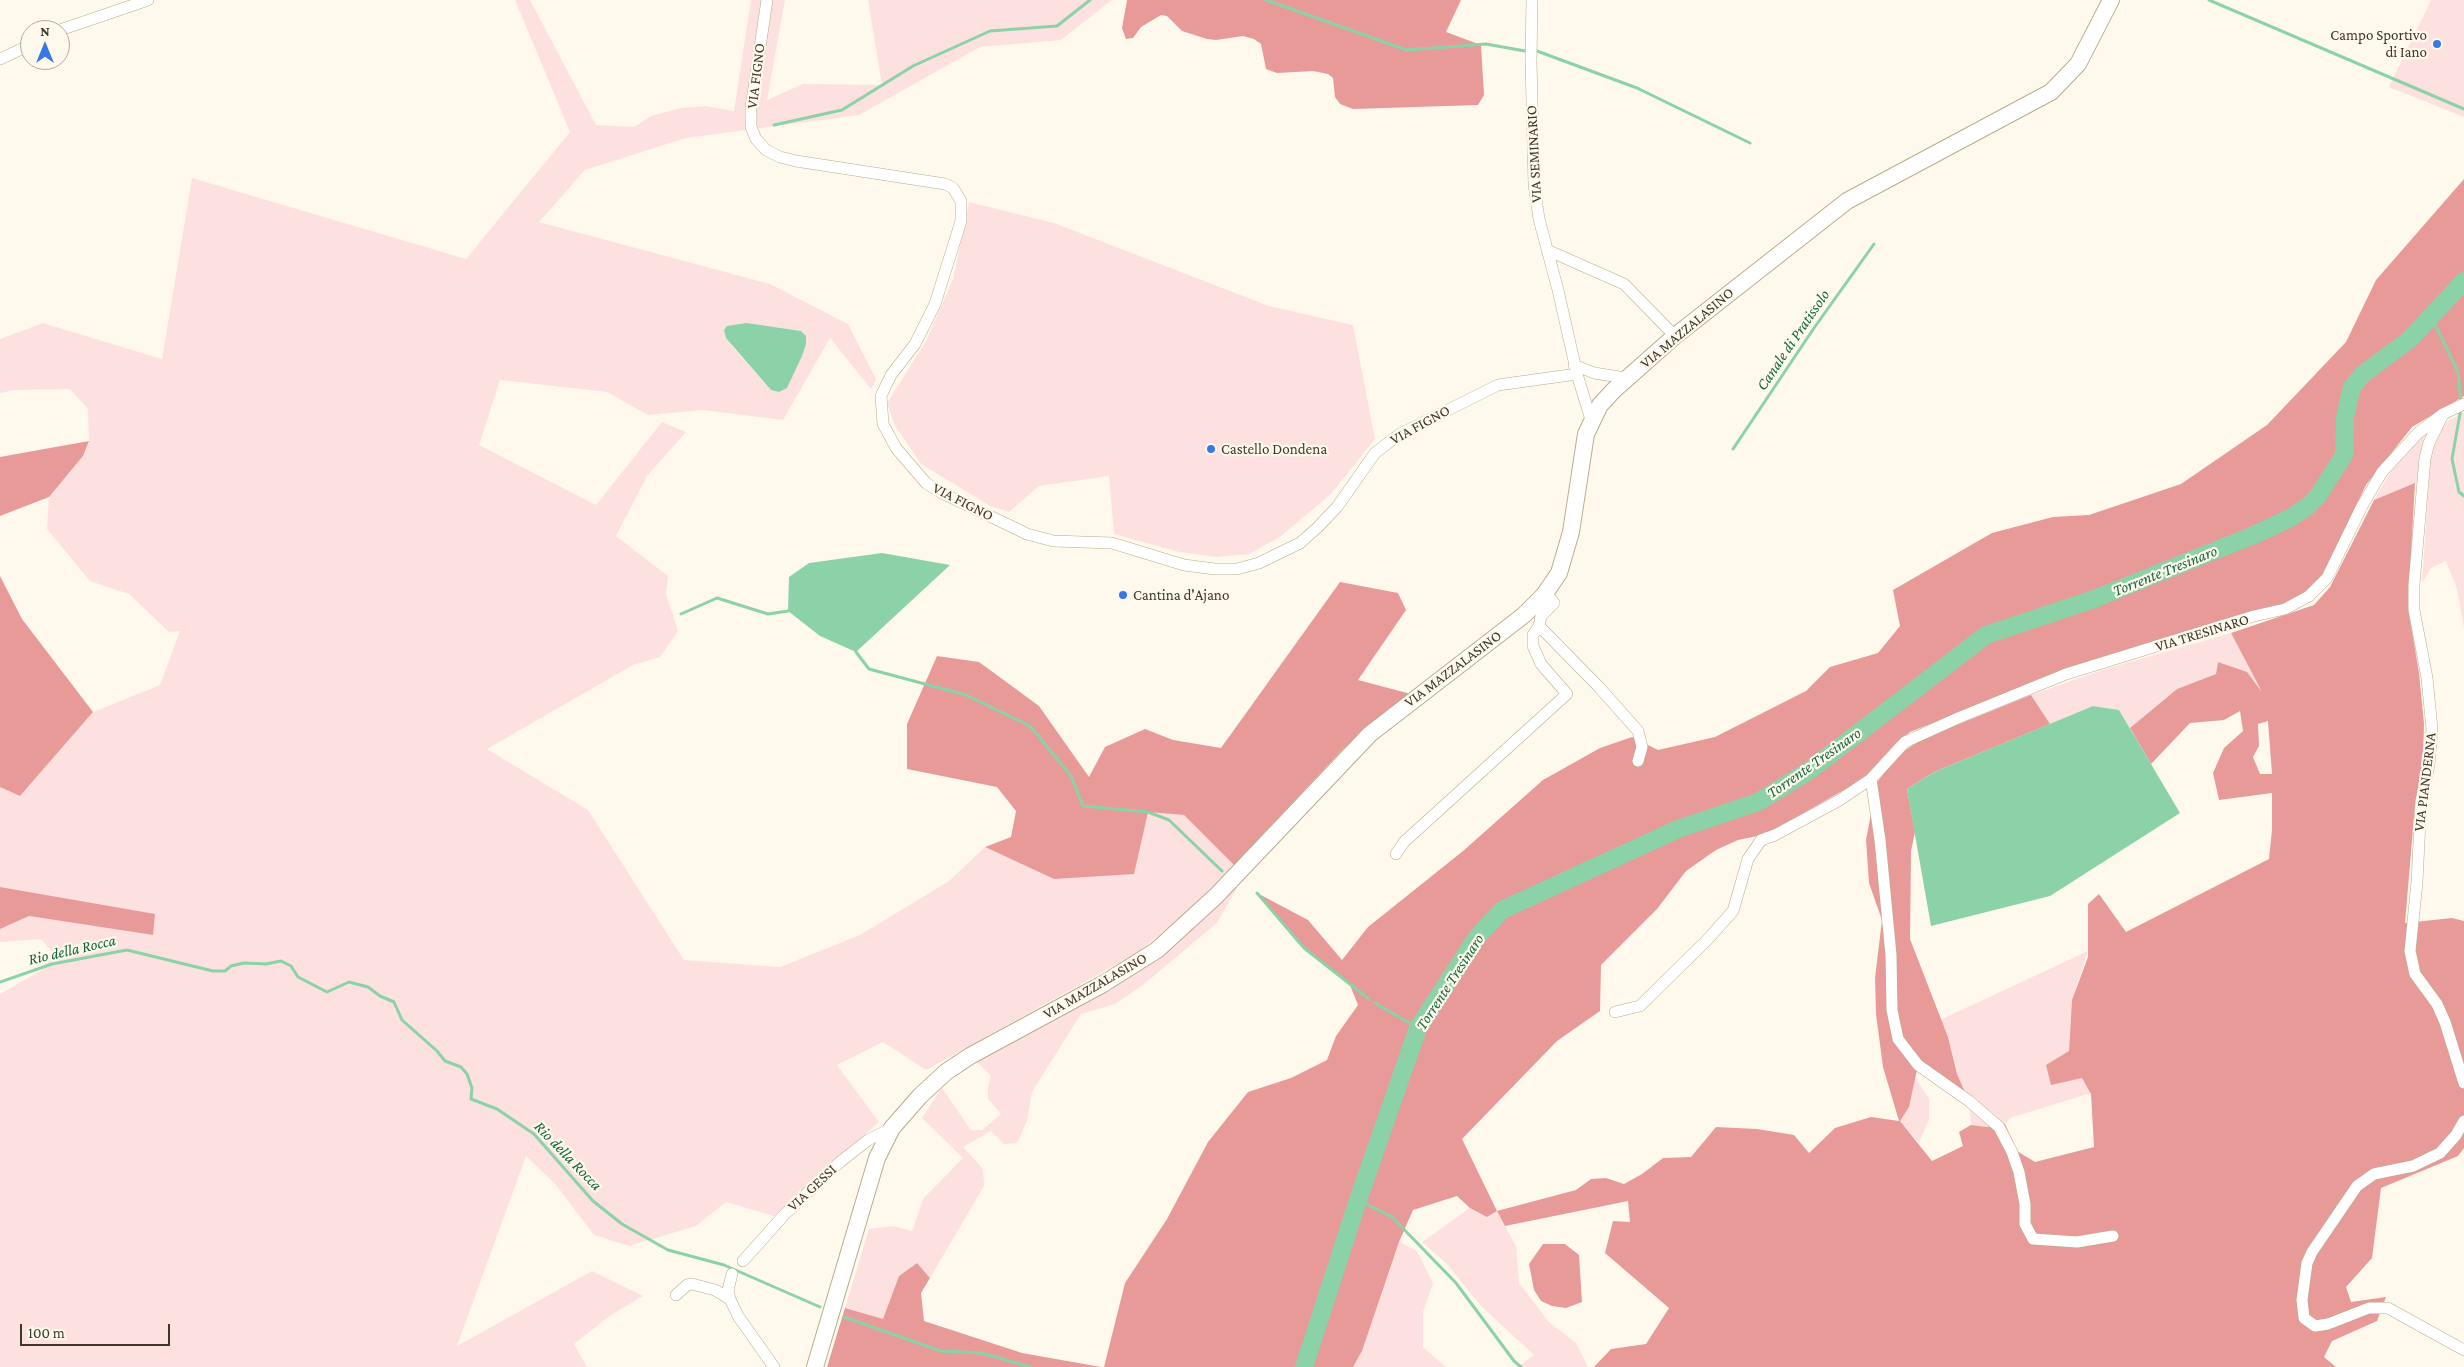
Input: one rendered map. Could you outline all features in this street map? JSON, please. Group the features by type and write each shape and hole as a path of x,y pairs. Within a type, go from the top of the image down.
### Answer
{"main road":[{"name":"VIA MAZZALASINO","path":"815,1367 870,1176 892,1128 932,1084 970,1056 1128,969 1174,936 1216,896 1370,734 1524,615 1546,593 1559,573 1568,548 1583,445 1591,420 1600,405 1626,378 1675,336 1847,201 2051,92 2078,64 2111,0"}],"street":[{"path":"70,27 148,0"},
{"name":"VIA FIGNO","path":"767,0 752,88 751,108 751,127 756,139 766,150 796,161 945,184 953,188 961,201 961,221 935,304 915,344 885,385 881,396 882,416 888,436 905,460 926,483 940,492 1027,534 1053,541 1112,543 1184,564 1215,569 1237,568 1259,563 1300,543 1317,528 1337,507 1375,453 1400,434 1498,385 1575,369"},
{"name":"VIA SEMINARIO","path":"1532,0 1532,164 1536,203 1558,290 1575,369 1591,420"},
{"path":"0,59 20,50"},
{"path":"1547,250 1624,284 1675,336"},
{"path":"1575,369 1626,378"},
{"name":"VIA TRESINARO","path":"1615,1012 1640,1006 1708,940 1734,911 1748,859 1761,840 1775,835 1838,801 1870,779 1905,742 2066,674 2254,616 2285,609 2309,596 2327,578 2362,506 2382,472 2407,443 2443,414 2461,406"},
{"name":"VIA PIANDERNA","path":"2443,414 2429,443 2425,458 2414,584 2414,610 2427,678 2432,729 2429,765 2421,801 2417,882 2410,951 2415,974 2436,1004 2445,1022 2464,1083"},
{"path":"1396,854 1404,842 1567,694 1541,664 1533,646 1532,635 1539,626 1541,616 1554,603 1546,593"},
{"path":"1539,626 1598,686 1638,731 1642,747 1638,761"},
{"path":"1870,779 1880,840 1891,955 1892,1010 1898,1039 1918,1064 1969,1100 1999,1127 2012,1152 2019,1172 2025,1204 2025,1224 2033,1239 2077,1242 2113,1236"},
{"path":"2464,1121 2456,1135 2440,1152 2413,1166 2374,1174 2357,1186 2312,1252 2307,1263 2302,1300 2304,1318 2315,1326 2328,1324 2369,1308 2388,1308 2464,1350"},
{"name":"VIA GESSI","path":"743,1261 784,1215 840,1162 868,1140 892,1128"},
{"path":"732,1274 728,1290 730,1299 738,1316 774,1367"},
{"path":"676,1295 692,1284 716,1290 730,1299"}],"shaded area":[{"path":"515,0 530,0 596,125 634,127 651,116 681,108 706,106 734,111 751,0 785,0 767,100 803,84 882,85 868,0 1112,0 1061,40 980,47 859,115 686,138 585,170 539,222 770,284 848,324 876,379 871,389 830,338 783,420 703,410 648,415 607,392 500,380 479,445 596,505 662,422 686,432 647,476 616,536 668,576 666,594 678,631 660,657 633,665 487,749 588,810 684,960 780,967 860,935 949,881 985,847 1054,879 1148,812 1184,815 1234,865 1182,917 1137,953 926,1070 883,1042 837,1065 879,1122 774,1216 726,1202 696,1226 629,1246 594,1235 556,1185 526,1156 457,1346 592,1271 643,1296 611,1315 574,1344 587,1367 0,1367 0,994 42,970 52,952 41,939 0,942 0,929 29,916 152,935 155,915 0,887 0,787 20,796 93,712 160,685 180,631 169,632 129,594 90,581 47,529 49,497 83,456 89,442 88,409 70,389 15,390 0,393 0,339 43,323 162,359 192,178 466,259 570,132","holes":["747,323 801,331 806,344 787,388 771,390 732,346"]},
{"path":"1127,0 1461,0 1446,32 1481,45 1484,95 1478,105 1353,109 1340,104 1335,97 1333,78 1328,74 1313,71 1277,73 1266,69 1261,44 1254,39 1243,36 1216,40 1207,39 1182,31 1167,16 1161,15 1141,27 1133,38 1126,39 1122,28"},
{"name":"Campo Sportivo di Iano","path":"2431,0 2464,0 2464,117 2389,87"},
{"path":"2464,179 2464,396 2412,427 2366,485 2321,579 2298,599 1958,713 1910,732 1895,744 1863,779 1767,834 1738,840 1716,850 1686,871 1657,909 1601,965 1600,1011 1557,1041 1462,1139 1497,1211 1487,1217 1470,1208 1457,1196 1413,1210 1399,1242 1362,1351 1353,1367 1104,1367 1125,1283 1167,1219 1208,1142 1248,1092 1291,1078 1327,1060 1336,1036 1358,1005 1350,985 1304,948 1257,893 1308,920 1342,960 1368,927 1463,851 1543,780 1600,748 1632,737 1658,750 1715,737 1806,691 1830,667 1878,653 1900,626 1893,590 1992,533 2053,517 2089,515 2181,484 2267,425 2346,342 2376,280"},
{"path":"969,202 1054,223 1269,306 1353,325 1375,439 1331,494 1281,536 1250,554 1216,557 1179,552 1114,534 1109,476 1039,486 1009,512 990,506 921,464 894,424 887,403 926,341 953,279"},
{"path":"747,323 801,331 806,336 806,344 802,356 787,388 779,392 771,390 726,338 724,330 727,326"},
{"path":"2464,412 2464,628 2457,589 2446,561 2431,568 2422,583 2429,481 2415,483 2374,500 2391,471 2414,445 2428,432"},
{"path":"89,441 83,456 49,497 0,516 0,457"},
{"path":"2415,483 2408,608 2419,673 2424,724 2423,762 2415,805 2405,923 2452,918 2464,921 2464,1148 2458,1156 2381,1188 2372,1258 2346,1287 2351,1302 2386,1297 2377,1321 2332,1341 2324,1357 2336,1367 1594,1367 1611,1349 1646,1344 1669,1308 1605,1253 1613,1221 1630,1222 1628,1201 1505,1226 1497,1211 1576,1190 1591,1179 1606,1178 1624,1184 1642,1174 1663,1158 1691,1157 1716,1127 1757,1129 1794,1135 1809,1153 1835,1128 1871,1117 1899,1121 1883,1067 1876,1014 1875,978 1882,920 1869,883 1866,840 1877,782 1901,753 1922,739 2031,695 2050,724 1934,772 1907,789 1915,832 1911,851 1910,939 1948,1037 1957,1074 1969,1101 1918,1065 1909,1107 1900,1121 1932,1161 1963,1146 1959,1132 1971,1125 1987,1127 2005,1124 2017,1151 2035,1162 2094,1147 2091,1094 2082,1078 2051,1085 2046,1065 2069,1051 2072,1000 2088,957 2088,904 2099,894 2126,932 2269,859 2272,830 2272,793 2219,800 2213,773 2224,748 2243,731 2240,711 2224,720 2190,723 2151,764 2130,728 2177,689 2216,674 2218,662 2247,672 2262,692 2231,633 2314,605 2330,587 2374,500","holes":["2268,721 2272,774 2260,774 2253,757 2259,746 2258,724"]},
{"path":"882,553 950,565 856,652 820,636 788,611 789,577 809,563"},
{"path":"0,576 22,619 93,712 20,796 0,787"},
{"path":"1340,582 1398,593 1406,610 1358,680 1411,694 1343,749 1234,865 1184,815 1148,812 1134,874 1054,879 985,847 1011,837 1016,811 997,787 907,769 907,724 937,656 979,662 1039,706 1089,777 1105,747 1145,729 1173,740 1221,748"},
{"path":"2231,633 2265,697 2218,662 2216,674 2177,689 2130,728 2119,710 2093,706 2050,724 2031,695 2102,670"},
{"path":"2093,706 2119,710 2180,813 2050,896 1931,926 1907,789 1934,772"},
{"path":"1243,877 1217,923 1143,985 1115,1004 1081,1014 1032,1092 1027,1121 1017,1143 1004,1144 991,1131 963,1147 983,1169 984,1186 930,1278 917,1263 899,1276 883,1320 845,1308 869,1229 894,1226 912,1231 923,1199 963,1158 922,1118 942,1088 971,1130 982,1130 1001,1114 988,1099 988,1087 991,1076 974,1059 1104,989"},
{"path":"0,887 155,914 153,935 29,916 0,929"},
{"path":"2088,951 2072,1000 2069,1051 2091,1093 2010,1118 2005,1124 1987,1127 1971,1125 1969,1101 1957,1074 1948,1037 1940,1020"},
{"path":"1915,1077 1929,1099 1929,1120 1919,1142 1899,1121 1909,1107"},
{"path":"1470,1208 1487,1217 1497,1211 1516,1246 1519,1283 1549,1322 1576,1343 1588,1367 1518,1367 1534,1355 1481,1306 1447,1264 1422,1242"},
{"path":"1399,1242 1417,1251 1433,1283 1423,1312 1423,1347 1446,1367 1353,1367 1362,1351"},
{"path":"1543,1244 1565,1244 1579,1255 1582,1302 1566,1308 1552,1306 1541,1301 1534,1290 1529,1264"},
{"path":"917,1263 930,1278 921,1293 924,1321 1022,1353 1101,1367 827,1367 845,1308 883,1319 899,1276"}],"waterway":[{"path":"774,125 842,110 913,66 990,31 1057,26 1090,0"},
{"path":"1266,0 1407,50 1486,44 1525,51"},
{"path":"2209,0 2464,109"},
{"path":"1537,51 1637,88 1750,143"},
{"name":"Canale di Pratissolo","path":"1733,449 1814,328 1874,244"},
{"name":"Torrente Tresinaro","path":"1304,1367 1358,1200 1418,1028 1477,937 1502,910 1678,829 1758,802 1810,770 1986,635 2094,599 2254,535 2290,518 2308,506 2318,496 2344,455 2345,417 2352,387 2363,374 2409,340 2464,281"},
{"path":"2432,318 2458,372 2461,402"},
{"path":"2461,408 2452,459 2459,492 2464,496"},
{"path":"681,614 717,598 768,614 788,611"},
{"path":"856,652 869,669 966,695 1030,726 1071,776 1083,806 1148,812 1169,820 1222,871"},
{"path":"1257,893 1304,948 1369,999"},
{"name":"Rio della Rocca","path":"0,982 52,964 127,950 213,971 225,971 231,966 244,963 266,964 281,961 291,966 298,977 327,992 349,982 368,987 380,996 394,1002 402,1020 437,1051 445,1061 461,1067 467,1074 472,1088 471,1099 497,1109 534,1134 593,1201 622,1224 668,1250 724,1265 820,1307"},
{"path":"1375,1003 1418,1028"},
{"path":"1358,1200 1392,1217 1456,1283 1514,1361 1521,1367"},
{"name":"Rio della Rocca","path":"844,1317 941,1351 981,1353 1031,1367"}],"place":[{"name":"Campo Sportivo di Iano","path":"2437,44"},
{"name":"Castello Dondena","path":"1211,449"},
{"name":"Cantina d'Ajano","path":"1123,595"}]}
